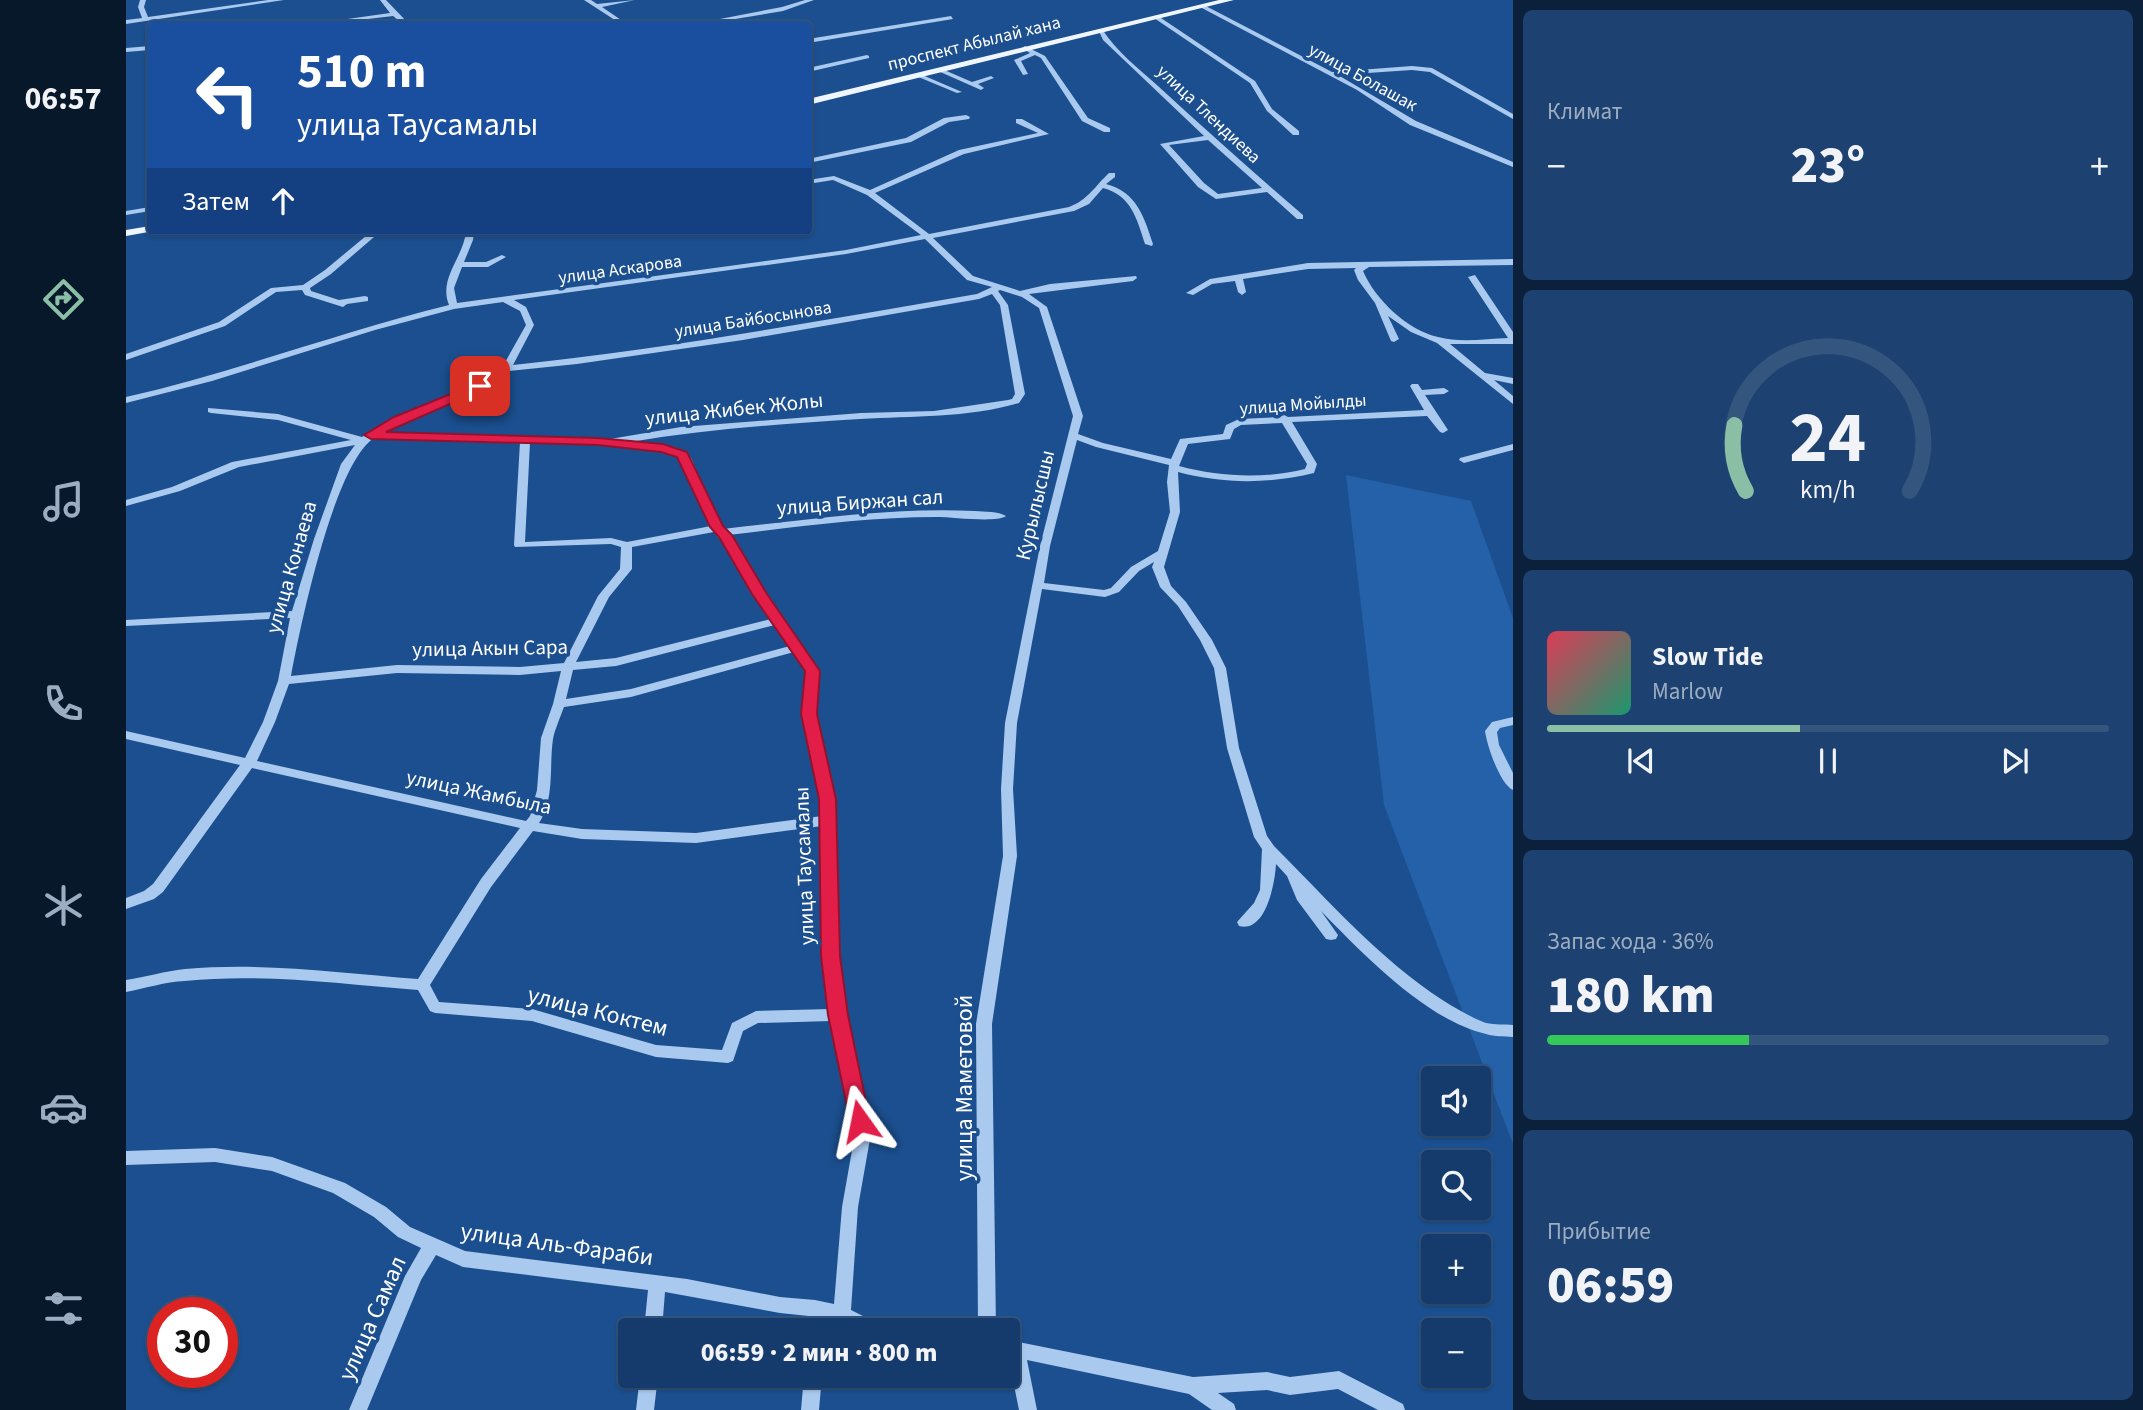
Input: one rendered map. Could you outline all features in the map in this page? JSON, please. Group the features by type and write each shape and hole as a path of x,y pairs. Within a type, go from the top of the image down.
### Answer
{"main road":[{"name":"проспект Абылай хана","path":"812,101 1030,51 1101,30 1230,0"},
{"path":"126,233 147,230"}],"street":[{"path":"143,0 141,7 145,18"},
{"path":"126,22 281,0"},
{"path":"383,0 403,21"},
{"path":"587,0 620,21"},
{"path":"597,6 632,0"},
{"path":"714,21 783,9 811,0"},
{"name":"улица Болашак","path":"1202,6 1331,74 1413,123 1513,165"},
{"path":"348,21 394,14"},
{"path":"1156,17 1252,82 1269,110 1296,134"},
{"path":"812,40 951,18"},
{"name":"улица Тлендиева","path":"1101,30 1112,46 1267,190 1300,217"},
{"path":"126,50 147,51"},
{"path":"1025,74 1017,60 1030,51 1043,57 1085,120 1107,130"},
{"path":"812,68 867,57"},
{"path":"1331,74 1412,68 1436,71 1513,117"},
{"path":"940,70 975,87 991,78"},
{"path":"918,75 959,92"},
{"path":"812,160 908,140 947,120 966,117"},
{"path":"870,193 962,152 1045,134 1019,121"},
{"path":"1210,137 1164,144 1201,185 1216,197 1267,190"},
{"name":"улица Аскарова","path":"126,400 204,381 397,320 454,306 785,262 928,237 1087,204 1112,175"},
{"path":"812,181 834,178 870,193 928,237 970,278 996,288 1020,293 1050,286 1133,278"},
{"path":"1101,185 1120,190 1133,202 1149,244"},
{"path":"126,213 147,210"},
{"path":"126,358 222,324 274,290 305,287 328,272 372,235"},
{"path":"454,306 450,291 471,235"},
{"path":"458,265 488,264 502,257"},
{"path":"1190,293 1210,282 1308,266 1513,262"},
{"path":"1367,265 1358,270 1360,278 1377,300 1418,333 1439,340 1513,340"},
{"path":"1238,276 1242,292"},
{"path":"1472,277 1513,340"},
{"path":"305,287 308,293 342,303 365,299"},
{"name":"улица Байбосынова","path":"508,368 743,337 945,303 996,288"},
{"name":"улица Жибек Жолы","path":"126,503 176,489 236,464 367,438 610,442 681,430 849,417 934,414 1016,401 1020,394 1004,305 996,288"},
{"name":"Курылысшы","path":"1011,723 1052,513 1060,492 1078,416 1046,313 1038,304 1020,293"},
{"path":"1377,300 1394,339"},
{"path":"506,301 519,305 526,311 530,325 508,368"},
{"path":"1439,340 1513,401"},
{"name":"улица Конаева","path":"126,904 149,895 158,888 249,763 269,722 284,681 296,614 346,464 367,438 398,420 480,386 508,368"},
{"path":"1484,376 1513,381"},
{"path":"1443,430 1417,389 1444,391"},
{"path":"211,410 278,417 367,438"},
{"name":"улица Мойылды","path":"1173,465 1181,452 1182,443 1187,440 1227,437 1229,427 1238,422 1430,413"},
{"path":"1075,436 1173,465 1196,475 1261,478 1310,471 1312,464 1284,418"},
{"name":"улица Биржан сал","path":"525,440 519,545 602,541 627,545 719,529 889,515 936,513 1001,516"},
{"name":"улица Таусамалы","path":"610,442 673,450 682,454 719,529 777,621 813,671 809,714 820,754 829,820 831,956 838,1015 858,1105 862,1139 850,1207 842,1314"},
{"path":"1464,460 1513,447"},
{"path":"1173,465 1175,512 1158,566 1166,587 1182,604 1206,640 1220,668 1233,748 1261,837 1269,849 1365,945 1446,1011 1484,1028 1513,1031"},
{"path":"126,986 183,975 223,973 337,976 422,985 485,883 536,817 543,790 547,737 568,667 604,596 626,569 627,545"},
{"path":"1037,585 1105,594 1115,590 1136,569 1161,553"},
{"path":"126,623 296,614"},
{"name":"улица Акын Сара","path":"284,681 397,669 520,671 568,667 637,658 777,621"},
{"path":"559,704 631,693 798,647"},
{"path":"1513,721 1496,725 1491,732 1493,745 1513,786"},
{"name":"улица Маметовой","path":"987,1318 984,1024 1010,856 1007,789 1011,723"},
{"name":"улица Жамбыла","path":"126,735 530,826 582,834 696,838 829,820"},
{"path":"1244,922 1261,909 1268,884 1269,849"},
{"path":"1293,873 1302,896 1331,935"},
{"name":"улица Коктем","path":"422,985 435,1007 532,1015 656,1051 684,1054 728,1057 737,1027 755,1017 838,1015"},
{"name":"улица Аль-Фараби","path":"126,1158 215,1154 272,1164 338,1188 380,1212 404,1232 463,1259 738,1295 842,1314 850,1318"},
{"name":"улица Самал","path":"358,1410 414,1276 432,1246"},
{"path":"654,1318 657,1283"},
{"path":"834,1318 842,1314"},
{"path":"1020,1350 1193,1385 1267,1381 1290,1386 1339,1380 1396,1410"},
{"path":"1020,1379 1028,1410"},
{"path":"1193,1385 1227,1410"},
{"path":"645,1410 648,1388"},
{"path":"810,1410 812,1388"}],"shaded area":[{"path":"1346,475 1471,501 1513,618 1513,1144 1491,1086 1491,1066 1483,1066 1384,805"}],"route":[{"path":"480,386 398,420 371,435 430,439 598,442 663,448 682,454 717,527 725,535 777,621 813,671 809,714 828,799 831,956 838,1015 860,1121"}]}
